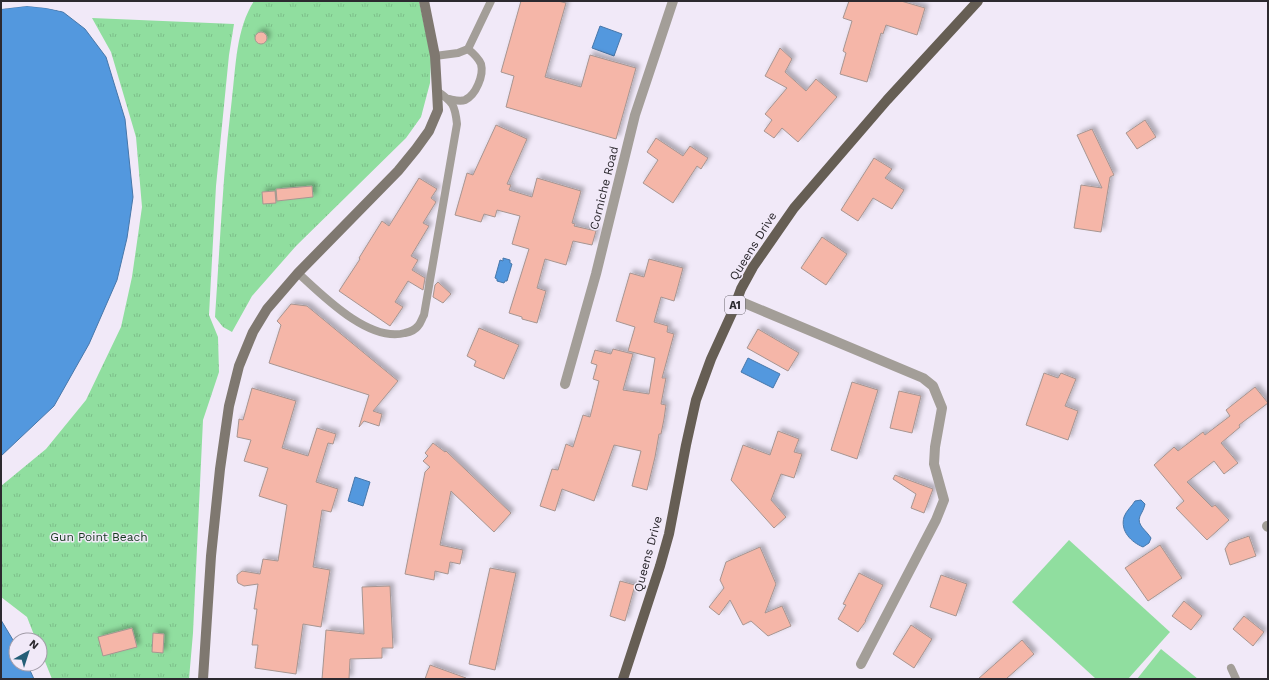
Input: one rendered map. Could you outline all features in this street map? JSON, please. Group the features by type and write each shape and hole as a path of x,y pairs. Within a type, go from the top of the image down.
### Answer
{"main road":[{"path":"203,679 213,540 220,469 229,406 239,366 253,332 267,309 298,273 398,171 428,131 438,110 435,56 424,1"},
{"name":"Queens Drive","path":"623,679 669,534 696,400 711,359 741,289 794,208 887,100 978,1"}],"street":[{"name":"Corniche Road","path":"565,384 596,274 635,115 673,1"},
{"path":"737,300 923,378 933,386 942,408 935,447 934,464 944,500 936,520 861,664"}],"lane":[{"path":"435,56 458,53 468,49 491,1"},
{"path":"437,91 449,99 461,101 466,100 473,92 480,80 481,65 478,57 468,49"},
{"path":"298,273 343,313 365,326 392,335 408,332 419,325 424,315 457,124 455,110 449,99"},
{"path":"1231,668 1236,679"}],"green space":[{"path":"254,1 419,1 431,57 430,83 421,117 406,138 296,246 252,296 232,332 223,327 215,317 222,208 226,153 238,48 244,23"},
{"name":"Gun Point Beach","path":"92,18 234,24 229,55 216,186 209,315 218,337 219,372 203,420 193,633 189,679 52,679 48,669 48,632 33,632 27,617 1,597 1,486 46,449 86,400 121,327 132,277 142,207 136,137 111,52"},
{"path":"1069,540 1170,632 1128,679 1096,679 1012,602"},
{"path":"1161,649 1198,679 1137,679"}],"water":[{"path":"27,6 63,12 85,29 106,57 125,119 133,197 127,238 117,280 89,344 54,406 1,456 1,9"},
{"path":"600,26 622,34 614,56 592,48"},
{"path":"503,258 510,260 510,263 512,264 507,281 504,283 497,281 495,278 500,260 503,261"},
{"path":"748,358 780,374 773,388 741,372"},
{"path":"355,477 370,482 363,506 348,501"},
{"path":"1141,500 1145,504 1139,522 1151,538 1149,543 1143,547 1131,539 1125,531 1123,522 1125,515 1135,501"},
{"path":"1,620 8,632 8,672 31,672 34,679 1,679"}],"pier":[{"path":"27,4 46,6 66,12 27,6 1,9 1,7 10,5"}],"building":[{"path":"521,1 558,1 566,3 545,77 581,87 590,55 636,68 616,139 506,107 514,76 501,72"},
{"path":"849,1 901,1 925,8 917,35 886,25 883,34 881,33 867,82 840,74 846,53 843,51 852,21 843,18"},
{"path":"259,32 263,32 267,38 263,44 259,44 255,40 255,36"},
{"path":"780,48 792,59 785,72 806,91 816,79 837,97 798,142 782,128 774,138 764,131 772,120 765,114 787,88 765,76"},
{"path":"1145,120 1156,137 1137,149 1126,133"},
{"path":"496,125 527,139 507,184 511,185 509,190 532,197 537,178 581,191 572,223 575,224 574,226 596,231 592,245 573,241 566,265 545,259 537,288 546,291 537,323 522,319 522,317 509,313 529,249 512,244 520,216 497,210 495,217 484,214 481,222 455,215 467,173 473,175"},
{"path":"1092,129 1114,175 1110,177 1101,232 1074,228 1081,185 1102,188 1077,135"},
{"path":"656,138 683,156 690,146 708,158 701,169 697,166 673,203 643,183 658,160 647,152"},
{"path":"874,158 892,169 885,178 904,190 892,209 873,198 858,221 841,210"},
{"path":"419,178 437,189 431,198 436,202 423,223 429,226 411,256 418,260 412,270 425,278 423,290 408,281 395,302 403,307 390,326 339,291 382,221 389,226"},
{"path":"312,186 313,197 277,201 276,189"},
{"path":"275,191 276,203 263,204 262,192"},
{"path":"822,237 847,254 826,285 801,268"},
{"path":"649,259 683,268 674,301 661,297 654,322 668,326 667,332 674,334 662,378 666,378 661,404 666,405 664,419 661,434 659,434 647,490 632,486 641,451 614,445 594,501 562,489 555,511 540,506 552,469 558,470 566,444 573,447 583,415 590,417 599,381 593,379 597,365 591,363 595,350 611,354 613,349 633,354 623,390 649,394 655,358 628,351 635,327 616,321 630,273 644,277"},
{"path":"438,282 451,294 443,303 433,297 435,285"},
{"path":"291,304 307,306 398,381 373,411 382,414 379,426 364,421 359,427 369,395 269,363 281,325 277,321"},
{"path":"479,328 519,345 504,379 474,366 476,361 467,356"},
{"path":"758,329 799,353 788,371 747,348"},
{"path":"1044,373 1058,378 1061,373 1076,379 1065,406 1078,411 1068,440 1026,425"},
{"path":"852,382 878,390 857,459 831,450"},
{"path":"1255,387 1268,403 1239,425 1240,427 1221,443 1238,463 1224,474 1214,461 1187,482 1212,507 1215,505 1229,520 1207,540 1176,508 1184,501 1154,465 1174,447 1178,451 1203,432 1205,435 1230,416 1226,410"},
{"path":"252,388 296,401 282,448 308,456 317,428 336,434 333,444 328,443 316,482 338,489 331,512 322,510 313,567 330,570 321,627 303,624 296,674 255,668 258,645 252,645 257,609 254,609 258,584 244,586 238,583 237,580 237,575 242,571 260,574 263,559 278,561 287,505 259,496 268,468 244,461 251,440 237,437 239,419 243,420"},
{"path":"899,391 921,396 912,433 890,428"},
{"path":"778,431 799,439 794,452 802,454 794,478 781,474 771,500 786,517 774,528 731,480 743,445 770,455"},
{"path":"433,443 445,452 446,451 511,513 494,532 451,491 440,545 463,550 460,564 450,562 448,574 435,571 434,580 405,574 425,472 430,467 423,461 428,456 425,453"},
{"path":"895,475 933,489 924,513 911,508 916,494 893,479"},
{"path":"1249,536 1256,556 1230,565 1225,549 1229,543"},
{"path":"1160,545 1182,578 1148,601 1125,568"},
{"path":"760,547 776,584 765,613 782,606 791,626 768,636 751,621 743,625 730,600 719,615 709,607 724,588 720,580 726,562"},
{"path":"490,568 516,573 495,670 469,664"},
{"path":"859,573 883,585 866,621 858,632 838,619 846,605 843,604"},
{"path":"941,575 967,584 956,616 930,607"},
{"path":"620,581 635,585 625,621 610,616"},
{"path":"390,586 393,648 382,648 382,658 350,659 349,679 322,679 326,630 364,634 362,587"},
{"path":"1184,601 1202,616 1191,630 1172,616"},
{"path":"1244,616 1264,632 1253,646 1233,629"},
{"path":"911,625 932,639 914,668 893,654"},
{"path":"132,628 137,647 103,656 98,637"},
{"path":"153,633 164,634 163,653 152,652"},
{"path":"1022,640 1034,654 1006,679 978,679"},
{"path":"430,665 466,678 425,679"}]}
